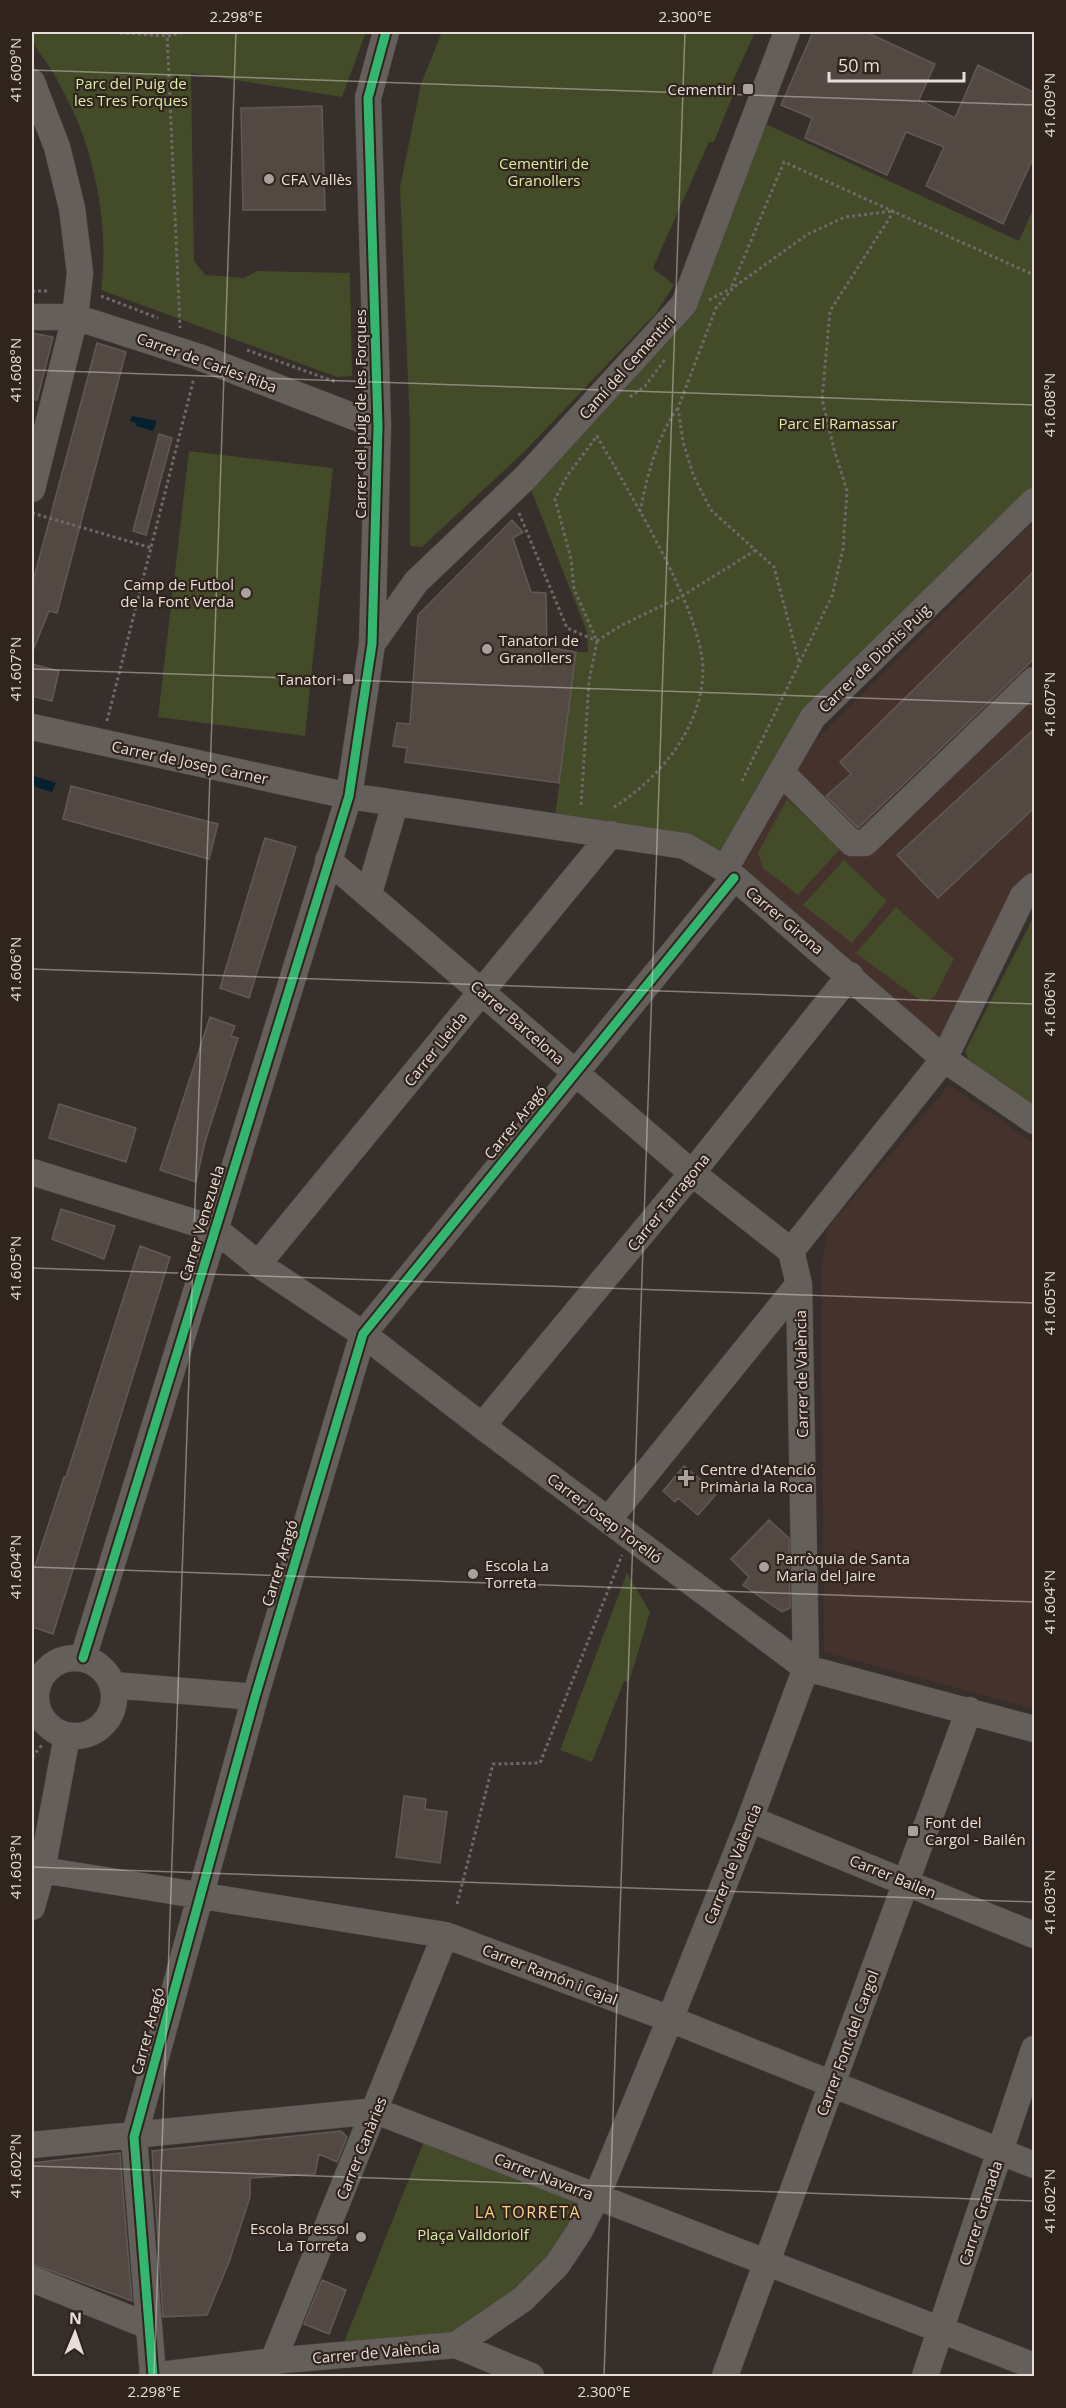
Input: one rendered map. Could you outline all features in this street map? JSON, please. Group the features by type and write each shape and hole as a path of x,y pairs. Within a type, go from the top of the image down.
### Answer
{"street":[{"name":"Carrer del puig de les Forques","path":"349,796 372,644 378,426 368,98 386,32"},
{"name":"Camí del Cementiri","path":"372,644 416,582 510,492 684,304 787,32"},
{"path":"32,82 57,147 72,208 80,273 75,317 32,489"},
{"name":"Carrer de Carles Riba","path":"32,317 75,317 190,354 378,426"},
{"name":"Carrer de Dionis Puig","path":"729,874 781,772 813,717 1035,501"},
{"path":"781,772 852,843 865,843 1035,680"},
{"name":"Carrer de Josep Carner","path":"32,727 349,796"},
{"name":"Carrer Girona","path":"349,796 685,846 729,874 850,975 944,1059 1035,1121"},
{"name":"Carrer Venezuela","path":"83,1658 349,796"},
{"path":"369,893 395,804"},
{"name":"Carrer Lleida","path":"258,1264 611,834"},
{"name":"Carrer Barcelona","path":"328,860 692,1173 791,1251"},
{"name":"Carrer Aragó","path":"153,2376 135,2137 199,1895 255,1697 363,1334 575,1072 729,874"},
{"path":"791,1251 944,1059 1023,896 1035,886"},
{"name":"Carrer Tarragona","path":"482,1426 692,1173 850,975"},
{"path":"32,1172 215,1228"},
{"name":"Carrer Josep Torelló","path":"215,1228 258,1264 363,1334 482,1426 806,1668 1035,1729"},
{"name":"Carrer de València","path":"153,2376 279,2366 456,2345 523,2299 557,2265 597,2196 750,1819 806,1668 800,1284 791,1251"},
{"path":"608,1520 800,1284"},
{"path":"750,1347 801,1342"},
{"path":"83,1658 96,1664 107,1674 112,1684 113,1707 108,1719 98,1729 86,1735 67,1736 54,1731 44,1722 37,1709 33,1691 50,1666 64,1659 83,1658"},
{"path":"112,1684 255,1697"},
{"name":"Carrer Font del Cargol","path":"725,2376 969,1710"},
{"path":"32,1907 42,1870 67,1736"},
{"name":"Carrer Bailen","path":"750,1819 1035,1935"},
{"name":"Carrer Ramón i Cajal","path":"42,1870 445,1935 670,2019 1035,2165"},
{"name":"Carrer Canàries","path":"279,2366 445,1935"},
{"name":"Carrer Granada","path":"925,2376 1035,2049"},
{"name":"Carrer Navarra","path":"32,2145 135,2137 376,2111 1035,2366"},
{"path":"32,2279 148,2326"},
{"path":"456,2345 531,2376"}],"path":[{"path":"108,32 168,34 185,32"},
{"path":"101,743 152,548 190,354 168,34"},
{"path":"731,290 784,162 1035,275"},
{"path":"639,512 653,460 669,420 678,408 716,308 731,290 808,234 845,217 894,211"},
{"path":"742,781 832,596 843,549 847,491 822,399 830,311 894,211"},
{"path":"32,291 47,291"},
{"path":"101,296 158,318"},
{"path":"236,346 336,382"},
{"path":"678,408 683,442 694,477 711,510 774,567 799,661"},
{"path":"581,805 589,682 597,641 574,589 571,559 555,499 567,476 597,436 682,596 699,642 703,670 699,701 683,738 657,773 634,794 611,808"},
{"path":"510,492 567,628 597,641"},
{"path":"32,513 152,548"},
{"path":"597,641 620,626 682,596 756,550"},
{"path":"457,1904 493,1764 540,1763 619,1560 633,1539"}],"shaded area":[{"path":"1034,521 1034,868 1021,881 942,1041 743,866 815,741"},
{"path":"949,1085 1034,1143 1034,1709 824,1652 821,1273 828,1228"}],"green space":[{"name":"Parc del Puig de les Tres Forques","path":"32,32 366,32 342,97 191,73 194,261 205,275 244,278 257,271 350,273 352,376 337,377 101,290 102,222 95,175 73,111 54,74 34,44"},
{"name":"Cementiri de Granollers","path":"442,32 755,32 728,92 733,95 714,142 709,142 653,268 674,285 656,313 525,451 422,547 410,546 410,427 400,187 421,84"},
{"name":"Parc El Ramassar","path":"753,118 1019,241 1034,207 1034,501 813,717 725,869 554,825 576,652 588,652 587,632 526,477 684,304"},
{"name":"Camp de Futbol de la Font Verda","path":"189,451 333,468 305,736 158,717"},
{"path":"787,799 840,849 798,895 763,868 758,853"},
{"path":"844,860 887,901 852,943 803,905"},
{"path":"896,907 954,959 935,996 927,1002 921,1001 856,953"},
{"path":"1034,916 1034,1106 968,1059 965,1051"},
{"path":"627,1573 650,1612 629,1682 624,1681 592,1762 560,1750"},
{"name":"Plaça Valldoriolf","path":"428,2131 597,2196 579,2232 456,2345 339,2355"}],"water":[{"path":"132,416 157,421 153,431 136,426 136,423 130,421"},
{"path":"34,776 56,783 52,792 32,786"}],"building":[{"path":"813,32 866,32 935,64 919,100 955,118 978,65 1035,93 1035,154 1003,224 926,186 944,147 906,132 887,175 805,138 812,118 781,105"},
{"path":"322,106 325,210 243,210 241,108"},
{"path":"32,333 53,337 37,400 32,399"},
{"path":"97,343 126,352 57,613 49,611 32,653 32,585"},
{"path":"159,434 172,438 146,535 133,531"},
{"name":"Tanatori de Granollers","path":"512,520 523,532 513,538 531,592 546,593 547,647 576,652 559,783 405,762 407,748 393,746 397,723 410,724 418,615"},
{"path":"1035,570 1035,658 858,828 826,796 851,774 840,762"},
{"path":"32,664 59,671 52,701 32,696"},
{"path":"1035,728 1035,807 938,898 897,855"},
{"path":"71,786 218,824 209,859 63,819"},
{"path":"265,838 296,847 249,998 220,988"},
{"path":"210,1017 235,1026 231,1036 238,1038 205,1142 196,1182 160,1170"},
{"path":"59,1104 136,1128 126,1162 49,1138"},
{"path":"61,1209 115,1226 104,1259 52,1239"},
{"path":"140,1246 170,1257 53,1634 32,1627 32,1575"},
{"name":"Centre d'Atenció Primària la Roca","path":"684,1466 717,1493 698,1515 678,1498 675,1502 663,1491"},
{"name":"Parròquia de Santa Maria del Jaire","path":"769,1520 789,1538 790,1608 782,1612 743,1585 749,1577 731,1559"},
{"path":"404,1796 426,1799 425,1809 447,1812 440,1863 396,1857"},
{"path":"341,2131 347,2137 337,2162 319,2154 315,2174 250,2178 250,2197 229,2262 207,2315 163,2317 152,2151"},
{"path":"120,2153 132,2301 32,2264 32,2163"},
{"path":"322,2280 346,2290 329,2334 304,2324"}],"cycle path":[{"path":"83,1658 349,796 372,644 378,426 368,98 386,32"},
{"path":"153,2376 134,2137 255,1697 363,1334 734,878"}],"place":[{"name":"Cementiri","path":"748,89"},
{"name":"CFA Vallès","path":"269,179"},
{"name":"Camp de Futbol de la Font Verda","path":"246,593"},
{"name":"Tanatori de Granollers","path":"487,649"},
{"name":"Tanatori","path":"348,679"},
{"name":"Centre d'Atenció Primària la Roca","path":"686,1478"},
{"name":"Parròquia de Santa Maria del Jaire","path":"764,1567"},
{"name":"Escola La Torreta","path":"473,1574"},
{"name":"Font del Cargol - Bailén","path":"913,1831"},
{"name":"Escola Bressol La Torreta","path":"361,2237"}],"district":[{"name":"LA TORRETA","path":"528,2212"}]}
